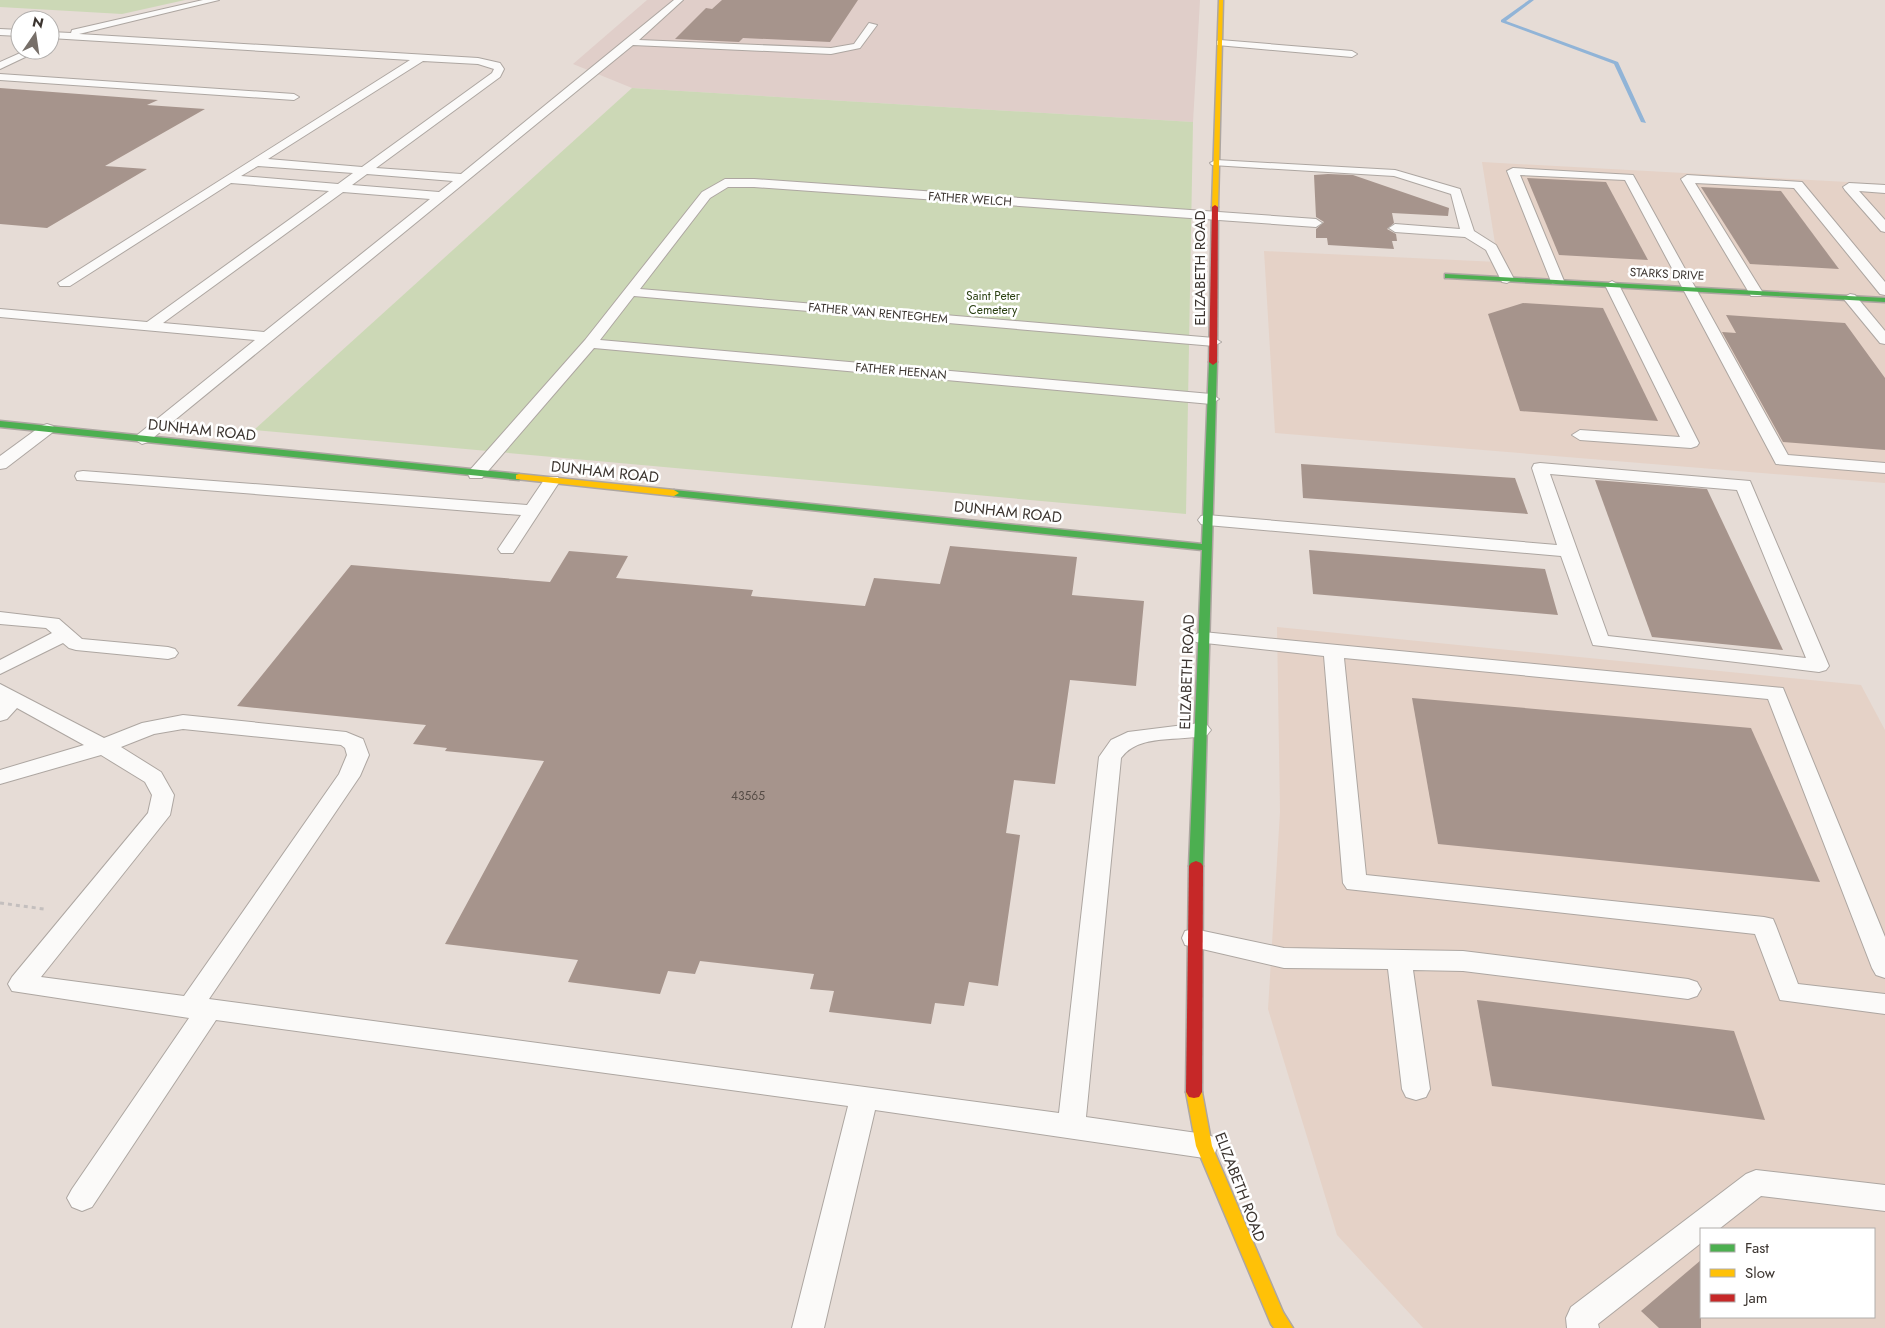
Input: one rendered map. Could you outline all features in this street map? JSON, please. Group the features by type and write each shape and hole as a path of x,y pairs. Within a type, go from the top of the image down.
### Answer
{"street":[{"name":"ELIZABETH ROAD","path":"1221,0 1216,163 1214,342 1194,938 1194,1089 1204,1146 1277,1318 1284,1328"},
{"name":"STARKS DRIVE","path":"1448,276 1885,300"},
{"name":"DUNHAM ROAD","path":"0,424 552,482 1206,546"}],"lane":[{"path":"64,36 85,28 215,0"},
{"path":"142,439 631,42 679,0"},
{"path":"631,42 831,51 856,46 872,25"},
{"path":"60,36 478,61 496,65 499,70 496,75 150,326"},
{"path":"60,44 82,43"},
{"path":"1220,43 1352,54"},
{"path":"65,283 420,58"},
{"path":"0,66 13,60"},
{"path":"0,77 294,97"},
{"path":"256,162 463,178"},
{"path":"1216,163 1395,173 1456,192 1468,233"},
{"path":"1557,281 1514,172 1629,177 1782,460 1885,468"},
{"path":"229,179 441,196"},
{"path":"1756,293 1687,179 1798,185 1885,291"},
{"name":"FATHER WELCH","path":"632,292 706,195 725,183 754,183 1316,224"},
{"path":"1885,189 1849,187 1885,228"},
{"path":"1395,228 1468,233 1491,248 1507,279"},
{"path":"1580,435 1691,443 1612,285"},
{"path":"476,474 632,292"},
{"name":"FATHER VAN RENTEGHEM","path":"632,292 1214,342"},
{"path":"1850,298 1885,340"},
{"path":"0,313 268,337"},
{"name":"FATHER HEENAN","path":"590,343 1211,399"},
{"path":"0,464 46,429"},
{"path":"1540,468 1744,485 1819,666 1600,641 1568,551 1540,468"},
{"path":"83,476 532,511"},
{"path":"507,549 552,482"},
{"path":"1207,520 1568,551"},
{"path":"0,618 52,623 76,644 168,653"},
{"path":"0,668 64,634"},
{"path":"1203,638 1776,694 1885,968"},
{"path":"1333,650 1355,883 1764,926 1789,993 1885,1004"},
{"path":"0,714 7,694 131,762 153,777 163,795 159,815 21,984 864,1097 1204,1146"},
{"path":"0,776 103,747 149,728 183,722 346,739 356,744 358,755 349,776 199,1009 82,1198"},
{"path":"1071,1126 1110,757 1118,745 1136,737 1200,730"},
{"path":"1194,938 1284,958 1463,961 1688,989"},
{"path":"1399,960 1416,1089"},
{"path":"808,1328 864,1097"},
{"path":"1583,1328 1582,1318 1756,1183 1885,1198"}],"path":[{"path":"0,903 50,910"}],"shaded area":[{"path":"647,0 1200,0 1193,122 632,88 573,64"},
{"path":"1482,162 1885,184 1885,483 1275,433 1264,251 1498,262"},
{"path":"1277,627 1861,685 1885,730 1885,1328 1423,1328 1337,1235 1268,1009 1280,812"}],"green space":[{"path":"0,0 185,0 122,14 0,7"},
{"name":"Saint Peter Cemetery","path":"632,88 1193,122 1186,514 254,430"}],"building":[{"path":"722,0 858,0 830,42 743,38 739,42 675,39 706,8 712,9"},
{"path":"0,88 158,100 147,105 205,109 105,166 147,169 47,228 0,224"},
{"path":"1314,175 1353,175 1449,208 1448,216 1392,213 1394,223 1387,229 1396,234 1397,241 1392,241 1394,249 1328,245 1327,238 1316,238 1316,229 1324,222 1316,217"},
{"path":"1527,178 1606,182 1648,260 1559,255"},
{"path":"1701,187 1781,191 1839,269 1750,264"},
{"path":"1523,303 1603,308 1658,421 1520,411 1488,314"},
{"path":"1726,315 1845,323 1885,378 1885,450 1783,442 1722,332 1736,333"},
{"path":"1301,464 1515,478 1528,514 1303,498"},
{"path":"1595,480 1707,489 1783,650 1652,637"},
{"path":"950,546 1077,557 1072,595 1144,601 1136,686 1070,680 1055,784 1014,780 1006,833 1020,835 998,986 969,982 964,1006 935,1003 931,1024 829,1012 834,991 810,989 814,974 700,961 695,974 668,971 660,994 568,982 578,960 445,944 544,761 445,751 447,748 413,744 426,725 237,706 351,565 550,582 569,551 628,556 616,578 753,590 751,596 865,606 874,578 940,584"},
{"path":"1309,550 1545,569 1558,615 1313,594"},
{"path":"1412,698 1751,728 1820,882 1438,844"},
{"path":"1477,1000 1734,1031 1765,1120 1492,1086"},
{"path":"1700,1261 1701,1328 1659,1328 1641,1311"}],"waterway":[{"path":"1532,0 1503,21 1616,63 1644,122"}],"traffic: fast":[{"path":"1448,276 1885,300"},
{"path":"1196,866 1213,362"},
{"path":"0,424 519,477"},
{"path":"674,493 1206,547"}],"traffic: slow":[{"path":"1215,207 1221,0"},
{"path":"519,477 674,493"},
{"path":"1194,1092 1204,1146 1277,1318 1284,1328"}],"traffic: jam":[{"path":"1213,362 1215,207"},
{"path":"1194,1092 1196,866"}]}
